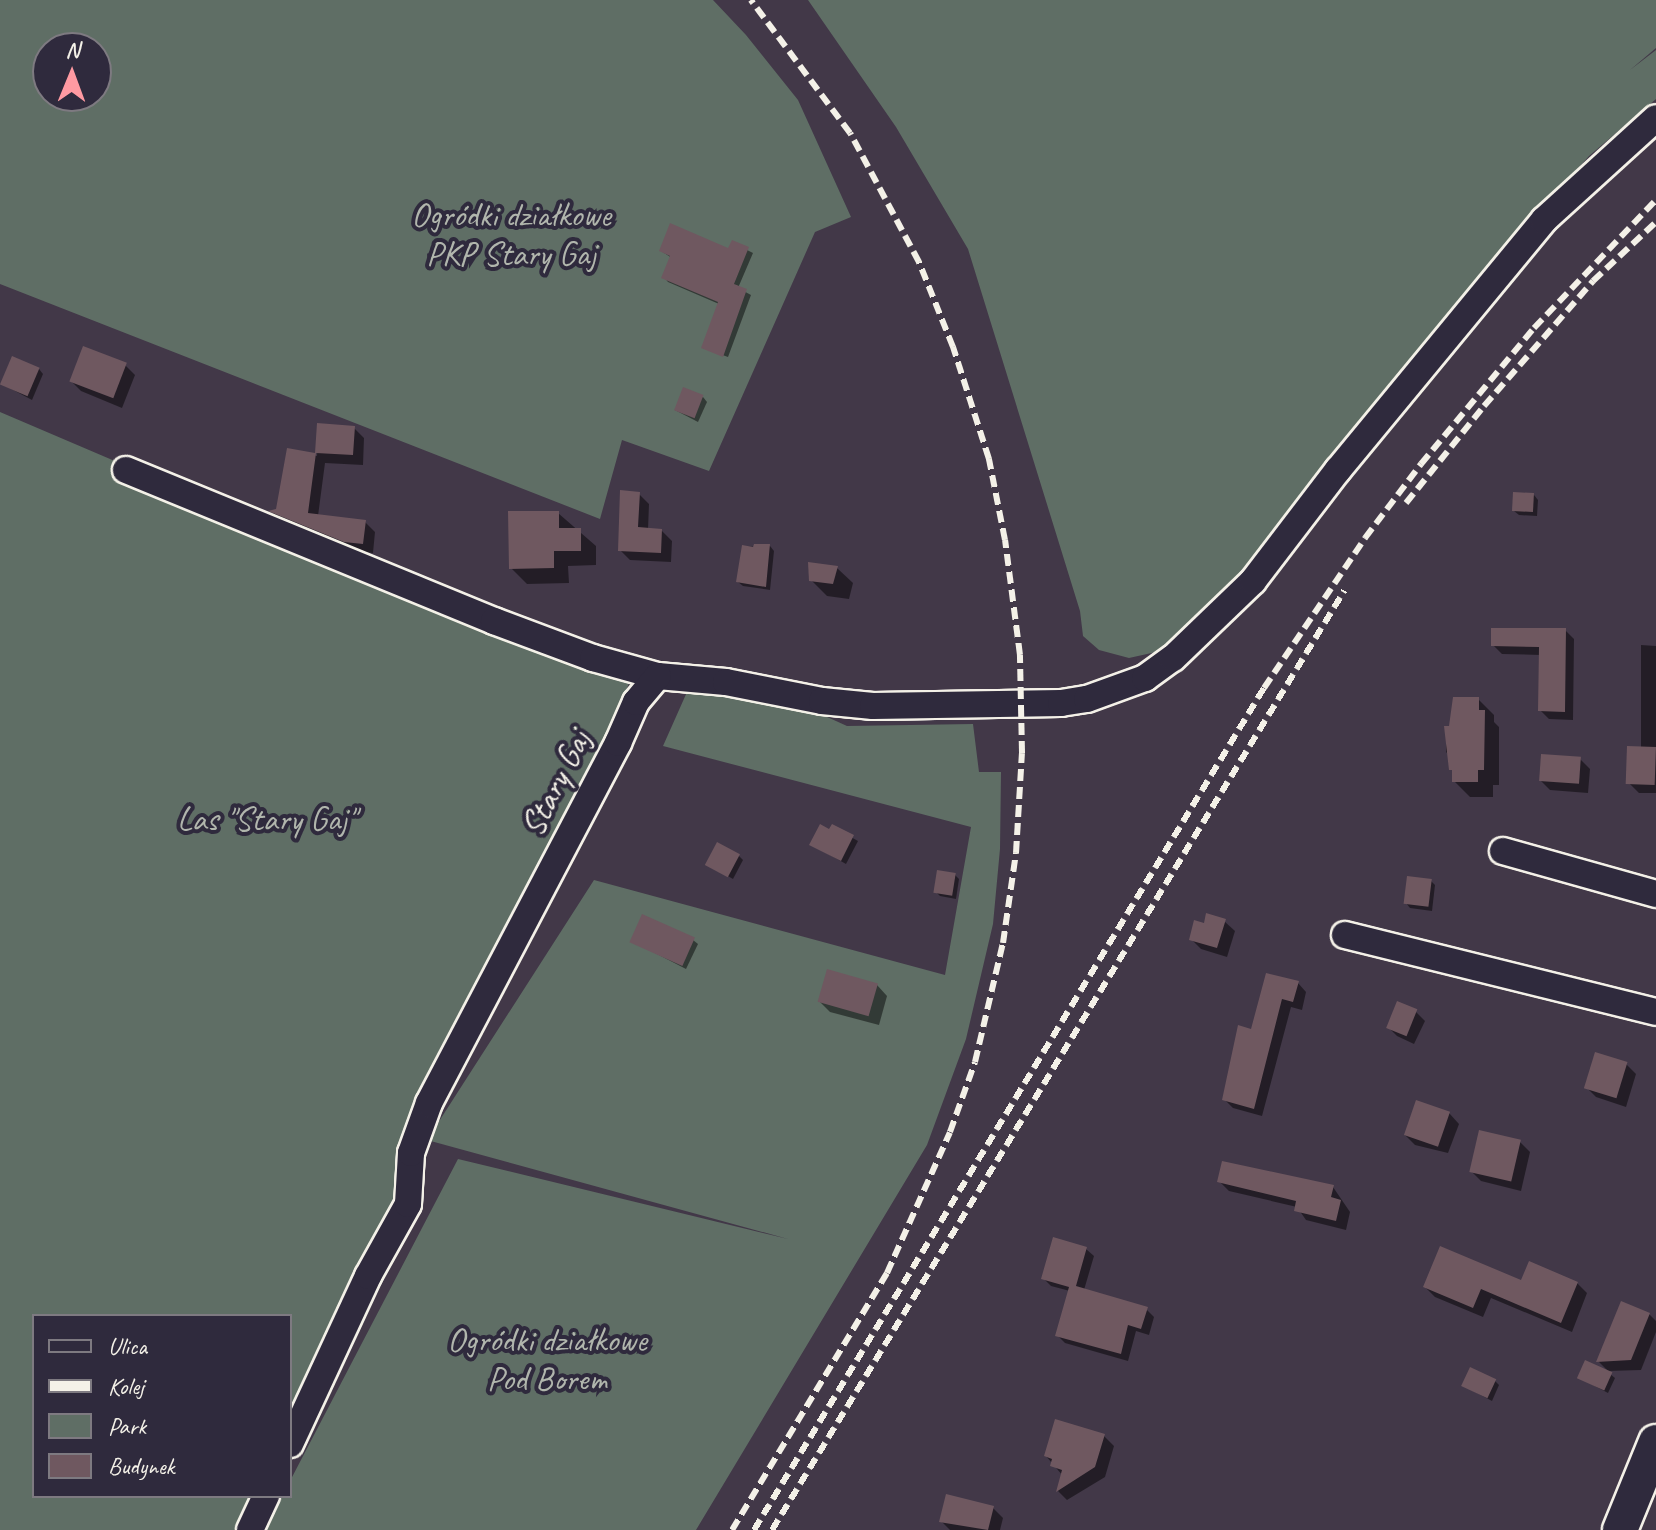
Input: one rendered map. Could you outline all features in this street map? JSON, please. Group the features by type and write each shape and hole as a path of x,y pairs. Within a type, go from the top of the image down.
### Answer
{"street":[{"path":"126,470 253,524 465,606 494,621 593,658 658,676 726,682 822,701 873,706 1061,703 1099,695 1145,678 1195,639 1253,581 1338,470 1544,220 1656,118"},
{"name":"Stary Gaj","path":"292,1440 368,1276 408,1204 411,1153 429,1103 618,743 636,702 658,676"},
{"path":"1503,851 1656,894"},
{"path":"1345,935 1656,1012"},
{"path":"1620,1530 1656,1442"},
{"path":"250,1530 265,1498"}],"green space":[{"name":"Ogródki działkowe PKP Stary Gaj","path":"0,0 713,0 746,35 798,100 851,217 815,232 709,471 622,440 600,519 0,284"},
{"path":"808,0 1656,0 1656,48 1630,70 1656,50 1656,99 1589,156 1541,210 1241,579 1165,650 1129,658 1099,650 1083,636 1080,611 968,249 896,127"},
{"name":"Las \"Stary Gaj\"","path":"0,412 630,681 598,758 292,1422 292,1314 32,1314 32,1498 257,1498 240,1530 0,1530"},
{"name":"Ogródki działkowe Pod Borem","path":"687,692 769,702 825,716 847,726 973,724 979,772 1001,772 1000,849 993,924 966,1039 927,1145 696,1530 265,1530 281,1498 292,1498 292,1477 458,1159 788,1239 427,1140 594,880 945,975 971,827 663,746"}],"building":[{"path":"670,223 728,248 732,240 749,247 734,284 747,289 723,357 701,348 718,302 661,278 670,256 659,251"},
{"path":"83,346 127,363 113,398 69,381"},
{"path":"12,356 40,368 28,396 0,385"},
{"path":"683,387 704,395 695,418 674,410"},
{"path":"317,423 355,426 353,455 316,453 308,513 366,520 363,544 344,542 268,511 276,509 287,448 315,453"},
{"path":"620,490 640,492 638,527 662,529 661,553 618,551"},
{"path":"1513,492 1534,493 1533,512 1512,511"},
{"path":"508,511 559,511 559,528 581,528 581,551 554,551 554,568 509,569"},
{"path":"754,544 770,544 766,587 736,582 742,545 753,547"},
{"path":"808,562 838,566 833,584 809,581"},
{"path":"1491,628 1566,628 1565,712 1538,711 1539,647 1491,646"},
{"path":"1453,697 1479,697 1479,710 1485,710 1484,770 1478,770 1478,782 1452,782 1444,726 1449,726"},
{"path":"1627,746 1656,747 1655,785 1626,784"},
{"path":"1541,754 1581,757 1579,784 1539,781"},
{"path":"820,824 829,829 832,824 854,835 841,861 809,845"},
{"path":"717,842 740,854 728,877 705,865"},
{"path":"937,870 956,873 952,896 933,893"},
{"path":"1407,876 1432,879 1428,907 1404,904"},
{"path":"1206,913 1226,919 1217,948 1189,940 1194,920 1204,923"},
{"path":"642,914 695,938 682,966 629,942"},
{"path":"827,969 878,984 869,1016 818,1002"},
{"path":"1266,973 1299,981 1293,1002 1282,999 1254,1109 1222,1100 1238,1025 1251,1029"},
{"path":"1397,1001 1417,1009 1407,1036 1386,1028"},
{"path":"1595,1052 1628,1062 1616,1098 1584,1088"},
{"path":"1416,1100 1450,1112 1438,1147 1404,1135"},
{"path":"1479,1130 1521,1140 1511,1182 1469,1172"},
{"path":"1222,1161 1334,1185 1331,1197 1341,1200 1336,1221 1294,1211 1296,1201 1217,1182"},
{"path":"1053,1237 1087,1247 1076,1286 1148,1307 1141,1329 1128,1325 1121,1354 1055,1336 1069,1287 1041,1279"},
{"path":"1440,1246 1521,1280 1529,1261 1578,1282 1561,1323 1481,1289 1473,1308 1423,1287"},
{"path":"1621,1301 1650,1313 1631,1360 1596,1362"},
{"path":"1585,1360 1612,1372 1604,1390 1577,1378"},
{"path":"1470,1367 1496,1379 1487,1398 1461,1386"},
{"path":"1055,1419 1105,1434 1095,1467 1056,1492 1062,1470 1050,1466 1052,1459 1044,1456"},
{"path":"946,1494 994,1506 988,1530 939,1522"}],"railway":[{"path":"732,1530 887,1273 950,1132 975,1062 1003,943 1016,853 1022,753 1020,655 1005,540 989,459 953,347 919,262 850,133 751,0"},
{"path":"754,1530 1264,688 1365,538 1421,464 1534,328 1656,200"},
{"path":"1406,503 1484,406 1593,281 1656,222"},
{"path":"772,1530 1344,591"}]}
